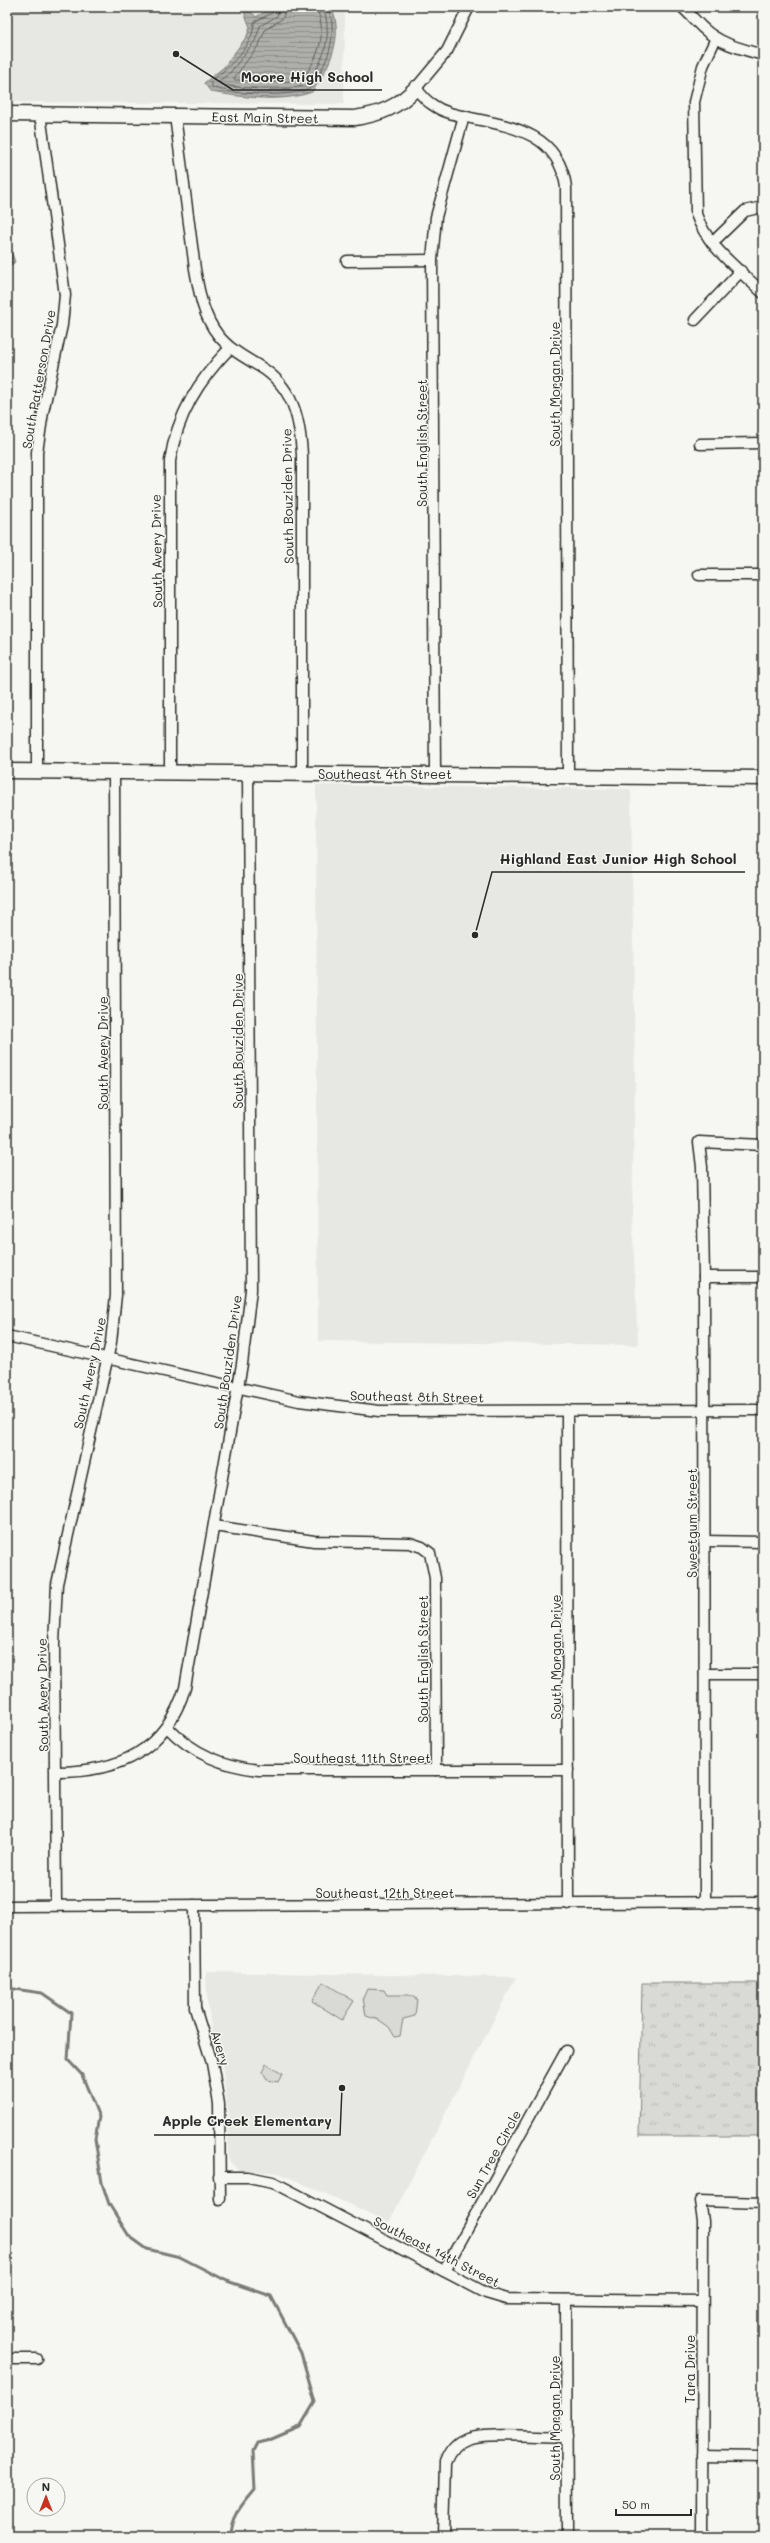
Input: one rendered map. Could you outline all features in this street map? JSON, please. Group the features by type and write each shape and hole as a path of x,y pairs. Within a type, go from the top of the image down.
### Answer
{"main road":[{"name":"East Main Street","path":"7,114 355,118 379,114 392,109 416,88"},
{"name":"Southeast 4th Street","path":"7,771 248,772 763,778"}],"street":[{"name":"East Main Street","path":"416,88 447,51 469,7"},
{"path":"682,7 704,30 716,38 733,46 763,55"},
{"path":"716,38 703,66 694,102 693,116 696,214 700,225 712,243 763,292"},
{"name":"South Morgan Drive","path":"416,88 434,106 464,116 512,128 536,138 556,155 564,171 567,222 568,775"},
{"name":"South Patterson Drive","path":"37,771 37,452 43,412 62,326 65,294 40,114"},
{"name":"South Bouziden Drive","path":"175,116 199,293 210,323 230,348 262,368 281,384 293,402 301,433 302,773"},
{"name":"South English Street","path":"435,774 432,260 436,217 464,116"},
{"path":"712,243 745,211 763,207"},
{"path":"347,261 432,260"},
{"path":"695,320 741,271"},
{"name":"South Avery Drive","path":"170,772 170,461 176,430 188,402 206,374 230,348"},
{"path":"700,444 763,444"},
{"path":"698,575 763,575"},
{"name":"South Avery Drive","path":"56,1905 54,1643 57,1584 107,1358 116,1295 114,771"},
{"name":"South Bouziden Drive","path":"56,1772 80,1772 121,1763 159,1737 167,1728 186,1688 238,1388 251,1290 248,772"},
{"name":"Sweetgum Street","path":"705,1903 703,1409 704,1277 702,1167 699,1142 763,1145"},
{"path":"704,1277 763,1278"},
{"name":"Southeast 8th Street","path":"7,1336 238,1388 326,1406 373,1411 763,1410"},
{"name":"South Morgan Drive","path":"566,1410 568,1904"},
{"name":"South English Street","path":"214,1526 314,1541 410,1543 427,1550 432,1559 435,1578 436,1770"},
{"path":"704,1541 763,1542"},
{"path":"705,1674 763,1674"},
{"name":"Southeast 11th Street","path":"167,1728 202,1754 239,1768 259,1770 568,1770"},
{"name":"Southeast 12th Street","path":"7,1906 763,1902"},
{"name":"Avery","path":"194,1905 195,2008 217,2081 220,2199"},
{"name":"Sun Tree Circle","path":"444,2271 566,2051"},
{"name":"Southeast 14th Street","path":"219,2177 248,2177 273,2182 486,2293 506,2299 702,2301"},
{"name":"Tara Drive","path":"702,2536 703,2221 700,2201 763,2202"},
{"name":"South Morgan Drive","path":"566,2300 567,2536"},
{"path":"7,2359 36,2358"},
{"path":"443,2536 444,2470 447,2457 454,2447 468,2439 477,2437 567,2436"},
{"path":"702,2456 763,2456"}],"shaded area":[{"path":"7,7 345,7 344,104 7,102"},
{"path":"316,785 631,789 635,1081 632,1214 638,1345 318,1341"},
{"path":"206,1972 516,1977 389,2222 279,2173 239,2170 232,2164 228,2158 228,2113 222,2064 212,2034 207,1999"}],"green space":[{"path":"7,7 29,7 29,10 7,10"},
{"path":"323,1982 354,2001 342,2020 312,2001"},
{"path":"642,1983 763,1983 763,2136 639,2136"},
{"path":"367,1989 384,1990 387,1995 409,1995 417,1999 415,2016 403,2019 400,2036 395,2037 389,2027 379,2020 366,2016 363,1998"},
{"path":"266,2064 282,2074 278,2082 267,2080 262,2072"}],"water":[{"path":"242,7 247,7 256,17 273,7 332,8 336,31 333,52 324,73 312,92 288,97 262,98 211,92 204,83 224,67 247,36 250,27"},
{"path":"11,251 15,262 11,265 8,264 7,252"}],"waterway":[{"path":"7,1988 42,1993 71,2013 68,2060 82,2075 99,2117 95,2139 102,2183 109,2204 129,2236 147,2249 180,2257 227,2281 271,2296 301,2353 315,2402 300,2427 267,2441 257,2443 253,2451 255,2489 238,2510 233,2522 231,2536"}],"place":[{"name":"Moore High School","path":"176,54"},
{"name":"Highland East Junior High School","path":"475,935"},
{"name":"Apple Creek Elementary","path":"342,2088"}]}
